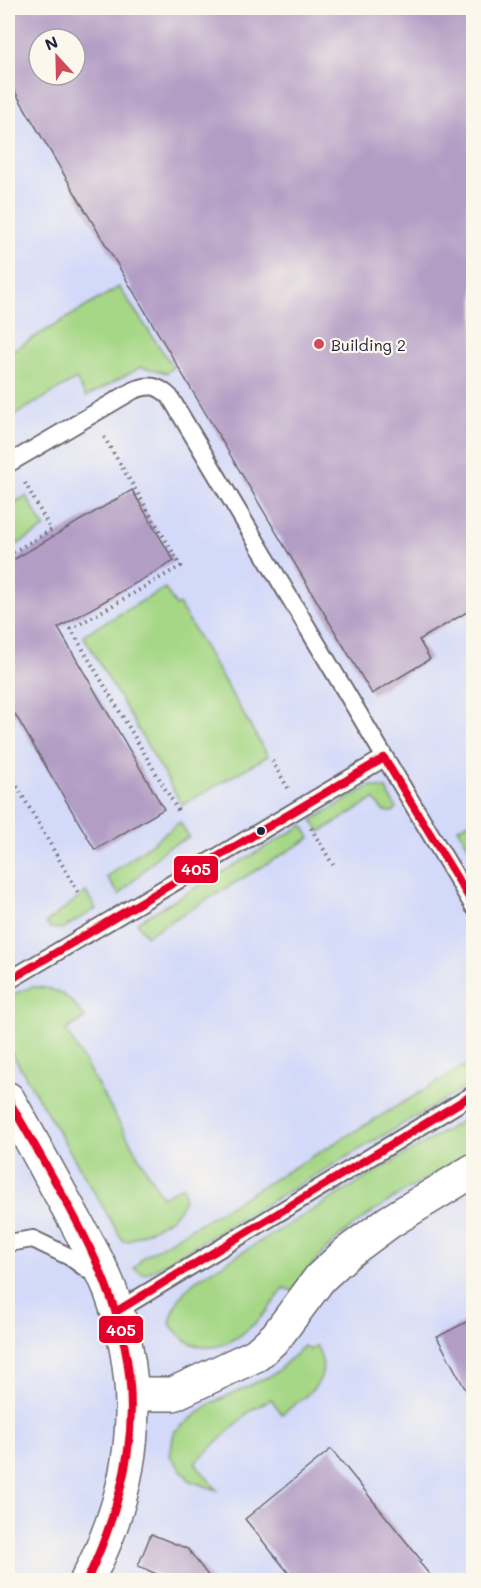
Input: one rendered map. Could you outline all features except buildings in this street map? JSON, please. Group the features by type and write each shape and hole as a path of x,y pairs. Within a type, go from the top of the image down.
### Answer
{"street":[{"path":"8,1099 112,1298 126,1343 133,1394 129,1465 104,1548 87,1581"},
{"path":"133,1394 173,1394 256,1355 276,1337 320,1278 347,1253 389,1222 474,1170"}],"lane":[{"path":"8,464 134,390 147,386 160,387 170,397 474,907"},
{"path":"8,981 384,758"},
{"path":"8,1242 33,1239 70,1257 112,1298 474,1094"}],"path":[{"path":"95,442 105,436 181,566 71,629 180,814"},
{"path":"8,555 51,530 23,484 33,478"},
{"path":"272,761 291,793"},
{"path":"8,771 78,892"},
{"path":"308,822 333,865"}],"shaded area":[{"path":"8,8 473,8 473,1580 8,1580"}],"green space":[{"path":"119,287 173,367 167,373 141,367 86,397 76,379 8,419 8,353"},
{"path":"26,496 45,528 8,550 8,506"},
{"path":"165,588 176,606 179,604 268,756 182,805 83,635"},
{"path":"370,786 386,789 396,808 393,812 383,811 374,799 320,832 312,820"},
{"path":"473,820 473,854 458,828"},
{"path":"180,822 189,837 165,849 119,895 107,877"},
{"path":"303,825 310,838 146,936 137,922"},
{"path":"86,892 96,909 62,929 50,928 46,923"},
{"path":"32,987 57,991 69,999 80,1011 85,1018 66,1030 162,1197 183,1186 184,1197 175,1214 157,1227 128,1241 123,1241 8,1047 8,1001 18,992"},
{"path":"473,1061 473,1083 150,1272 143,1274 134,1268 143,1257"},
{"path":"473,1114 473,1151 399,1195 350,1229 327,1248 308,1269 293,1291 284,1288 261,1317 247,1330 232,1340 216,1346 201,1346 185,1340 170,1324 179,1299 196,1280"},
{"path":"316,1345 323,1368 321,1377 309,1393 282,1414 271,1399 250,1411 195,1463 217,1490 190,1481 170,1456 174,1432 210,1404 274,1374 304,1346 310,1350"}],"transit line":[{"name":"405","path":"384,758 474,906"},
{"name":"405","path":"8,981 384,758"},
{"name":"405","path":"117,1311 474,1094"},
{"name":"405","path":"8,1099 76,1220 102,1275 121,1329 130,1385 129,1444 115,1509 87,1580"}],"place":[{"name":"Building 2","path":"319,344"}]}
